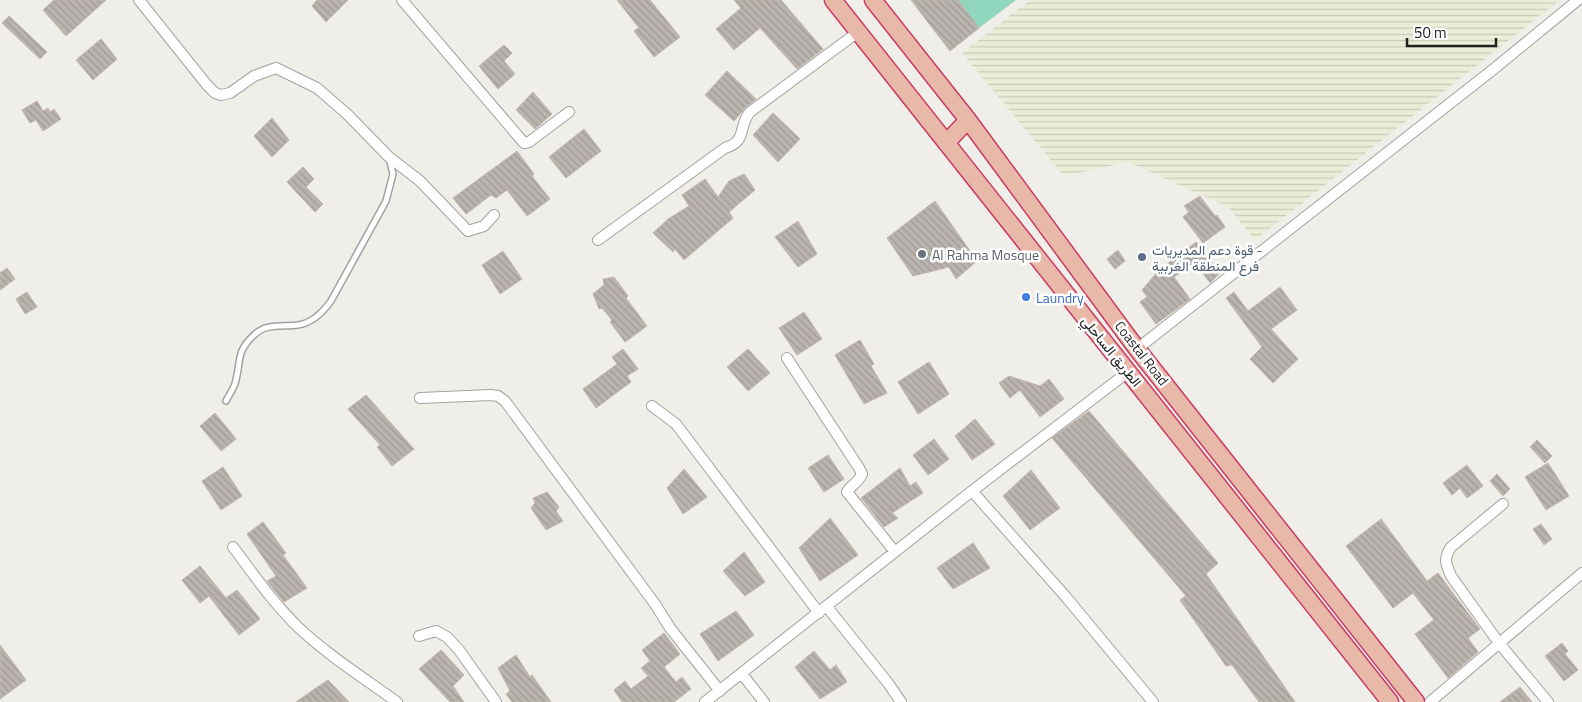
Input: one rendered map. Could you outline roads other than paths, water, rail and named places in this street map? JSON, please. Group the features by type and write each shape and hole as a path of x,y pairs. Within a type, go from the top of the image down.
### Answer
{"highway":[{"name":"الطريق الساحلي","path":"833,0 1390,702"},
{"name":"Coastal Road","path":"873,0 968,120 1137,349 1416,702"},
{"path":"946,143 968,120"}],"street":[{"path":"139,0 215,93 222,95 230,93 254,76 276,68 317,88 347,114 389,158 420,182 468,231 484,226 494,215"},
{"path":"402,0 524,143 529,142 569,112"},
{"path":"1137,349 1495,68 1578,0"},
{"path":"598,240 725,148 736,144 739,140 744,119 750,112 858,32"},
{"path":"787,358 862,474 860,479 850,486 847,492 895,552"},
{"path":"705,702 972,490 1128,372"},
{"path":"420,398 491,395 505,400 655,604 670,628 720,691"},
{"path":"652,406 676,424 823,610 888,683 901,702"},
{"path":"972,490 1066,597 1153,702"},
{"path":"1503,504 1451,547 1446,554 1446,564 1451,576 1499,643 1548,702"},
{"path":"233,547 274,603 300,628 353,672 398,702"},
{"path":"1430,702 1582,573"},
{"path":"419,636 436,631 447,636 496,702"},
{"path":"742,674 764,702"}],"lane":[{"path":"226,401 236,382 240,353 252,336 260,330 276,325 300,325 315,319 331,301 386,201 393,174 389,158"}],"place":[{"name":"Al Rahma Mosque","path":"922,254"},
{"name":"قوة دعم المديريات - فرع المنطقة الغربية","path":"1142,257"},
{"name":"Laundry","path":"1026,297"}]}
